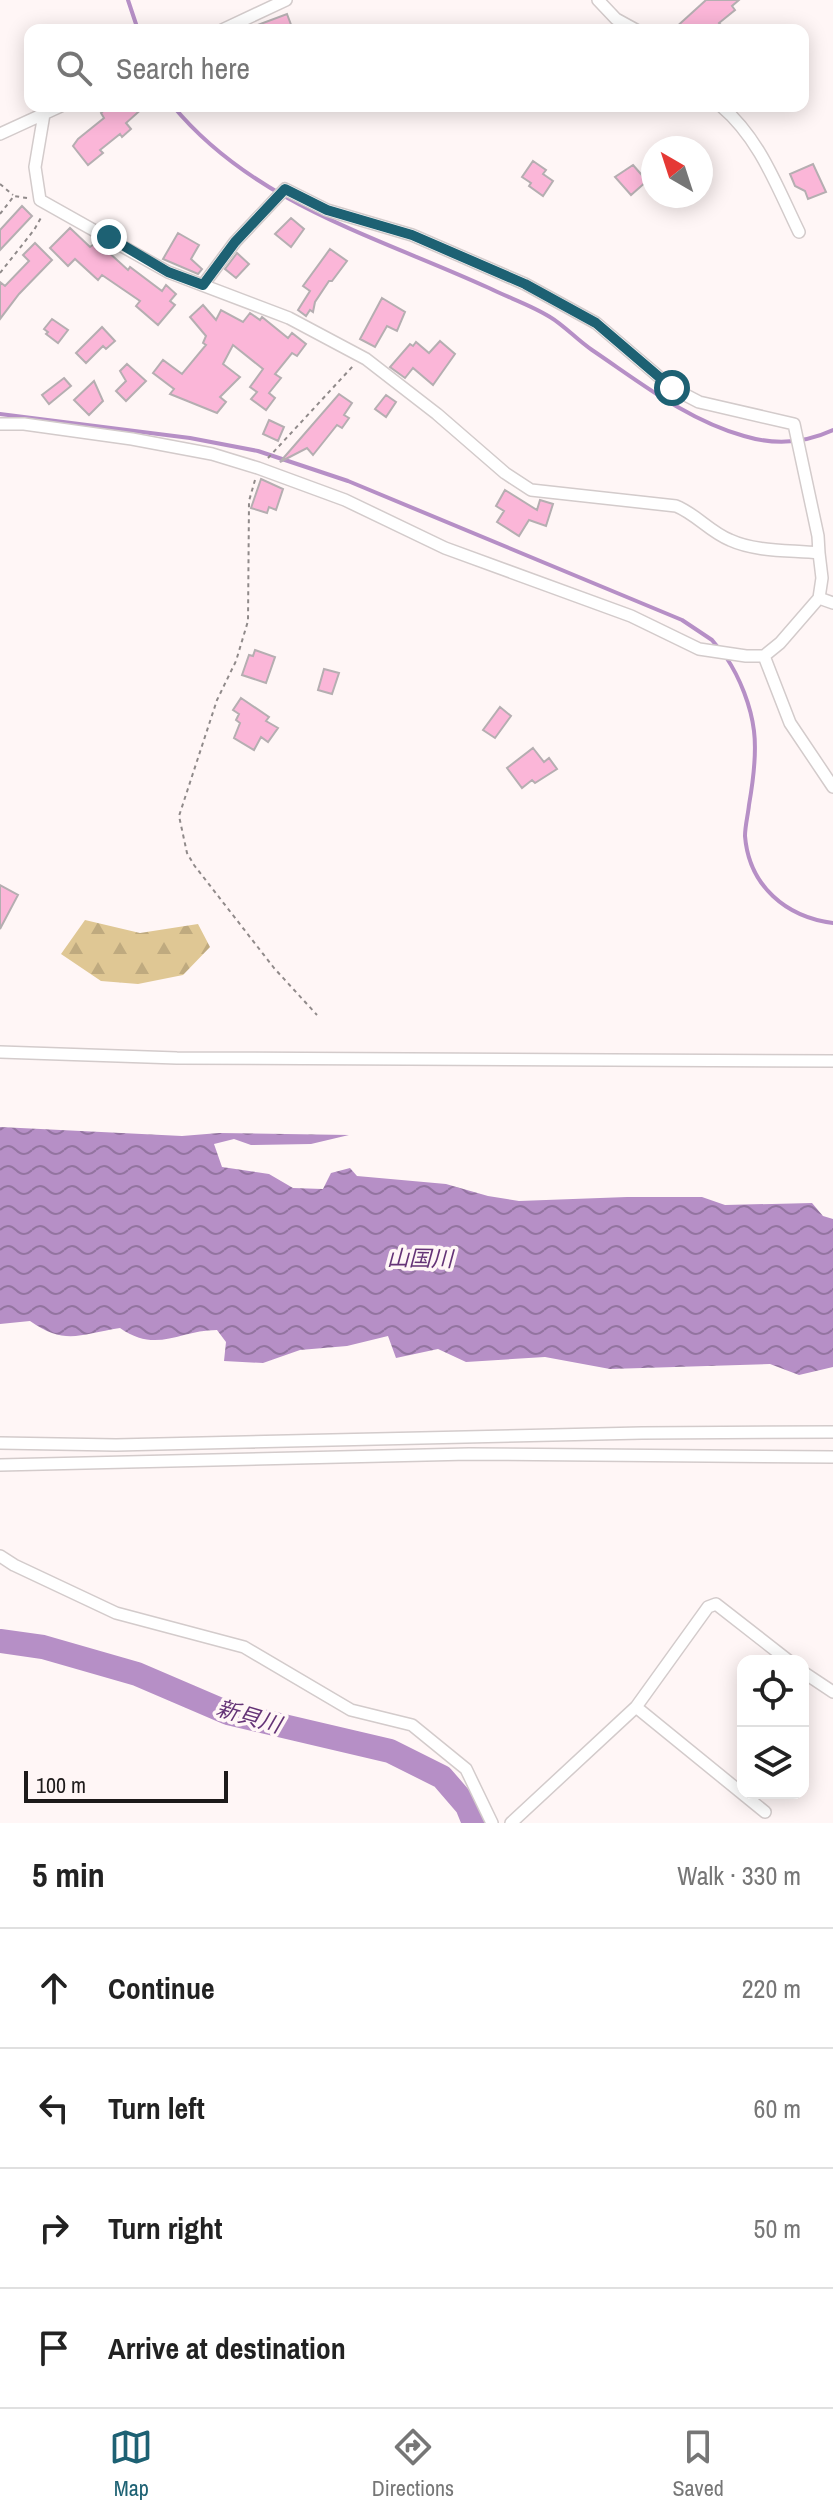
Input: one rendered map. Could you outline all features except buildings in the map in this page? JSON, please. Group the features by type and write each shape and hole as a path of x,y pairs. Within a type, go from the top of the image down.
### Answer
{"street":[{"path":"235,24 286,0"},
{"path":"598,0 625,24"},
{"path":"0,134 48,112"},
{"path":"728,112 742,124 765,162 799,232"},
{"path":"44,114 35,167 44,202 168,272 289,318 366,359 437,414 505,473 531,490 676,506 692,513 736,543 819,553"},
{"path":"0,424 24,424 132,439 212,454 258,468 345,500 445,548 631,616 699,649 764,656 780,643 819,598 822,578 818,536 794,424 699,402 672,388 596,323 525,284 412,235 327,210 285,189 235,242 203,285"},
{"path":"819,598 833,603"},
{"path":"764,656 790,723 833,787"},
{"path":"0,1052 177,1058 833,1061"},
{"path":"0,1443 132,1445 642,1433 833,1432"},
{"path":"0,1465 469,1454 833,1457"},
{"path":"0,1556 116,1613 244,1647 351,1710 412,1725 466,1769 492,1823"},
{"path":"511,1823 636,1707 708,1607 716,1604 781,1655"},
{"path":"809,1676 833,1692"},
{"path":"636,1707 765,1812"}],"path":[{"path":"0,184 14,196 44,202 34,230 0,273"},
{"path":"0,214 14,196"},
{"path":"317,1015 274,968 194,865 187,853 179,816 217,700 236,661 248,621 249,501 258,468 358,360 366,359"}],"green space":[{"path":"85,920 140,933 198,924 210,947 183,975 138,984 101,981 61,954"}],"water":[{"name":"山国川","path":"0,1127 182,1136 219,1133 349,1135 311,1144 251,1145 234,1139 214,1144 222,1167 269,1174 293,1188 323,1189 331,1173 350,1168 357,1176 446,1184 519,1201 702,1197 725,1205 812,1203 823,1216 833,1219 833,1367 799,1375 770,1364 610,1369 545,1357 466,1362 438,1349 396,1358 388,1336 347,1346 300,1350 263,1363 224,1361 226,1342 217,1330 157,1340 133,1336 120,1328 64,1336 30,1321 0,1324"}],"waterway":[{"path":"128,0 136,24"},
{"path":"179,112 205,140 241,169 279,193 320,215 543,313 647,387 703,420 744,436 767,441 800,440 833,430"},
{"path":"0,414 190,438 258,451 348,481 682,620 712,640 720,650"},
{"path":"726,657 744,692 754,731 754,768 745,836 754,870 762,884 786,906 816,920 833,923"},
{"name":"新貝川","path":"0,1641 43,1647 137,1674 228,1713 390,1751 442,1777 467,1806 474,1823"}],"route":[{"path":"109,237 168,272 203,285 235,242 285,189 327,210 412,235 525,284 596,323 672,388"}]}
